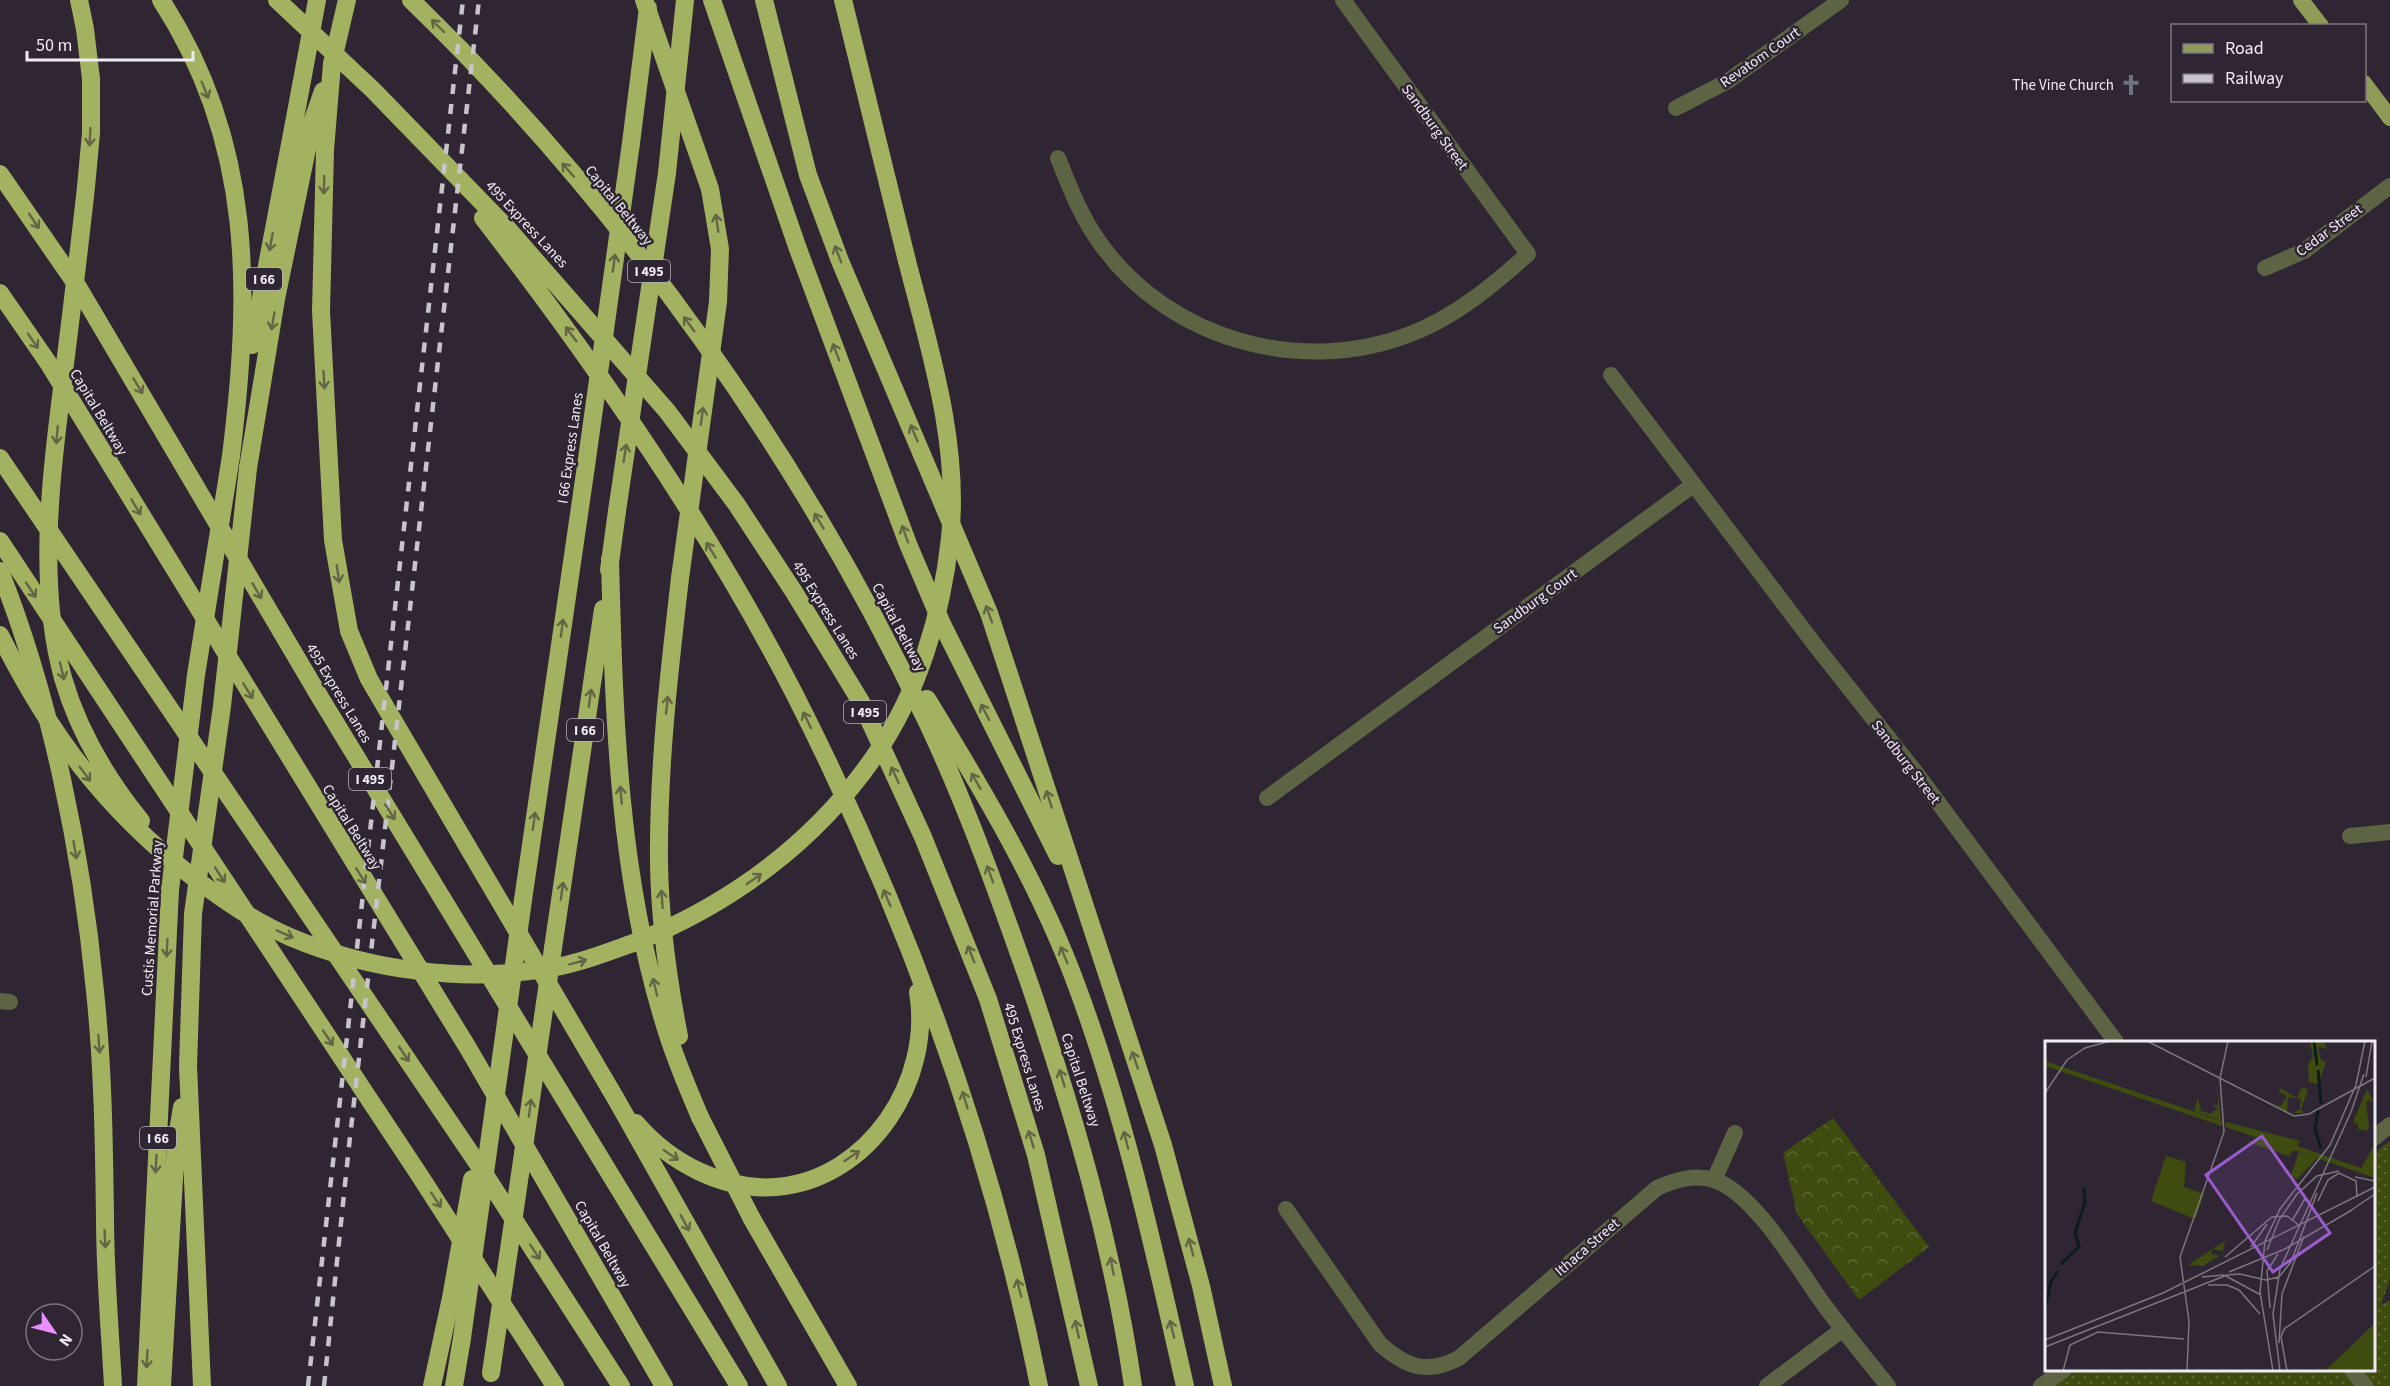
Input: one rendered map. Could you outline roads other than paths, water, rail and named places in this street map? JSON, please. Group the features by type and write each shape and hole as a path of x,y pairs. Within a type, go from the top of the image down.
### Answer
{"highway":[{"path":"79,0 91,79 91,133 50,506 50,580 56,642 64,679 77,716 103,766 136,815 176,863"},
{"path":"161,0 178,27 207,93 233,171 242,236 244,315 240,385 231,456"},
{"name":"495 Express Lanes","path":"277,0 373,90 507,228 667,411 737,505 794,592 861,702 923,837 988,999 1036,1155 1089,1386"},
{"name":"I 66","path":"231,456 317,0"},
{"path":"202,1386 188,1066 193,914 223,694 248,468 276,299 320,123 347,0"},
{"name":"Capital Beltway","path":"411,0 446,34 521,117 615,226 730,381 849,572 929,726 978,842 1014,939 1081,1141 1106,1235 1133,1386"},
{"path":"644,0 710,189 720,249 718,302 680,578 661,763 659,866 674,1012 697,1109"},
{"name":"I 66 Express Lanes","path":"523,900 586,466 649,0"},
{"name":"I 66","path":"490,1380 667,173 685,0"},
{"path":"712,0 768,165 913,554 942,624 1049,838 1093,935"},
{"path":"764,0 808,174 840,261 989,612 1163,1145 1201,1286 1223,1386"},
{"path":"0,635 54,732 90,780 129,821 176,863 229,904 292,938 344,956 390,967 466,974 551,968 602,954 701,913 762,873 825,817 876,754 910,693 936,618 951,533 948,446 935,371 843,0"},
{"path":"320,123 321,311 333,540 349,631 369,679 615,1099 778,1386"},
{"path":"431,149 591,361 668,477 750,614 794,694 834,778 909,952 959,1083 994,1194 1022,1298 1039,1386"},
{"name":"495 Express Lanes","path":"0,174 78,287 321,699 739,1386"},
{"name":"Capital Beltway","path":"0,293 49,364 468,1048 664,1386"},
{"name":"Custis Memorial Parkway","path":"146,1386 170,890 196,675 231,456"},
{"path":"0,458 482,1170 621,1386"},
{"path":"0,541 420,1176 555,1386"},
{"path":"610,559 614,723 631,869 642,933 664,1021 697,1109 752,1219 848,1386"},
{"path":"0,572 32,659 70,821 86,911 95,992 105,1136 105,1220 113,1386"},
{"path":"849,572 992,810 1054,932 1071,971 1121,1119 1185,1386"},
{"path":"432,1386 451,1298 523,900"},
{"path":"454,1386 523,900"},
{"path":"615,1099 640,1128 668,1153 719,1180 748,1186 778,1187 808,1179 838,1166 863,1149 884,1127 902,1098 914,1068 920,1036 920,1002 909,952"},
{"path":"162,1386 176,1144 188,1066"}],"main road":[{"path":"2301,0 2319,24"},
{"path":"2366,86 2390,118"}],"street":[{"name":"Sandburg Street","path":"1058,158 1080,214 1100,244 1124,272 1152,297 1184,318 1221,336 1259,347 1298,352 1337,351 1373,346 1409,335 1445,318 1479,295 1528,254 1343,0"},
{"name":"Revatom Court","path":"1676,108 1728,81 1841,0"},
{"name":"Cedar Street","path":"2265,268 2304,251 2390,186"},
{"path":"1611,375 1693,485"},
{"name":"Sandburg Street","path":"1693,485 1917,774 2115,1041"},
{"name":"Sandburg Court","path":"1267,798 1693,485"},
{"path":"2350,836 2390,832"},
{"path":"2375,1136 2390,1125"},
{"path":"1714,1180 1735,1133"},
{"name":"Ithaca Street","path":"1286,1209 1380,1344 1392,1354 1411,1364 1430,1368 1443,1366 1459,1358 1657,1188 1673,1181 1693,1177 1714,1180 1733,1189 1747,1203 1798,1265 1843,1329 1888,1386"},
{"path":"1767,1386 1843,1329"},
{"path":"2041,1386 2063,1371"},
{"path":"2353,1371 2365,1386"}],"railway":[{"path":"308,1386 463,0"},
{"path":"324,1386 349,1146 479,0"}],"place":[{"name":"The Vine Church","path":"2131,85"}]}
